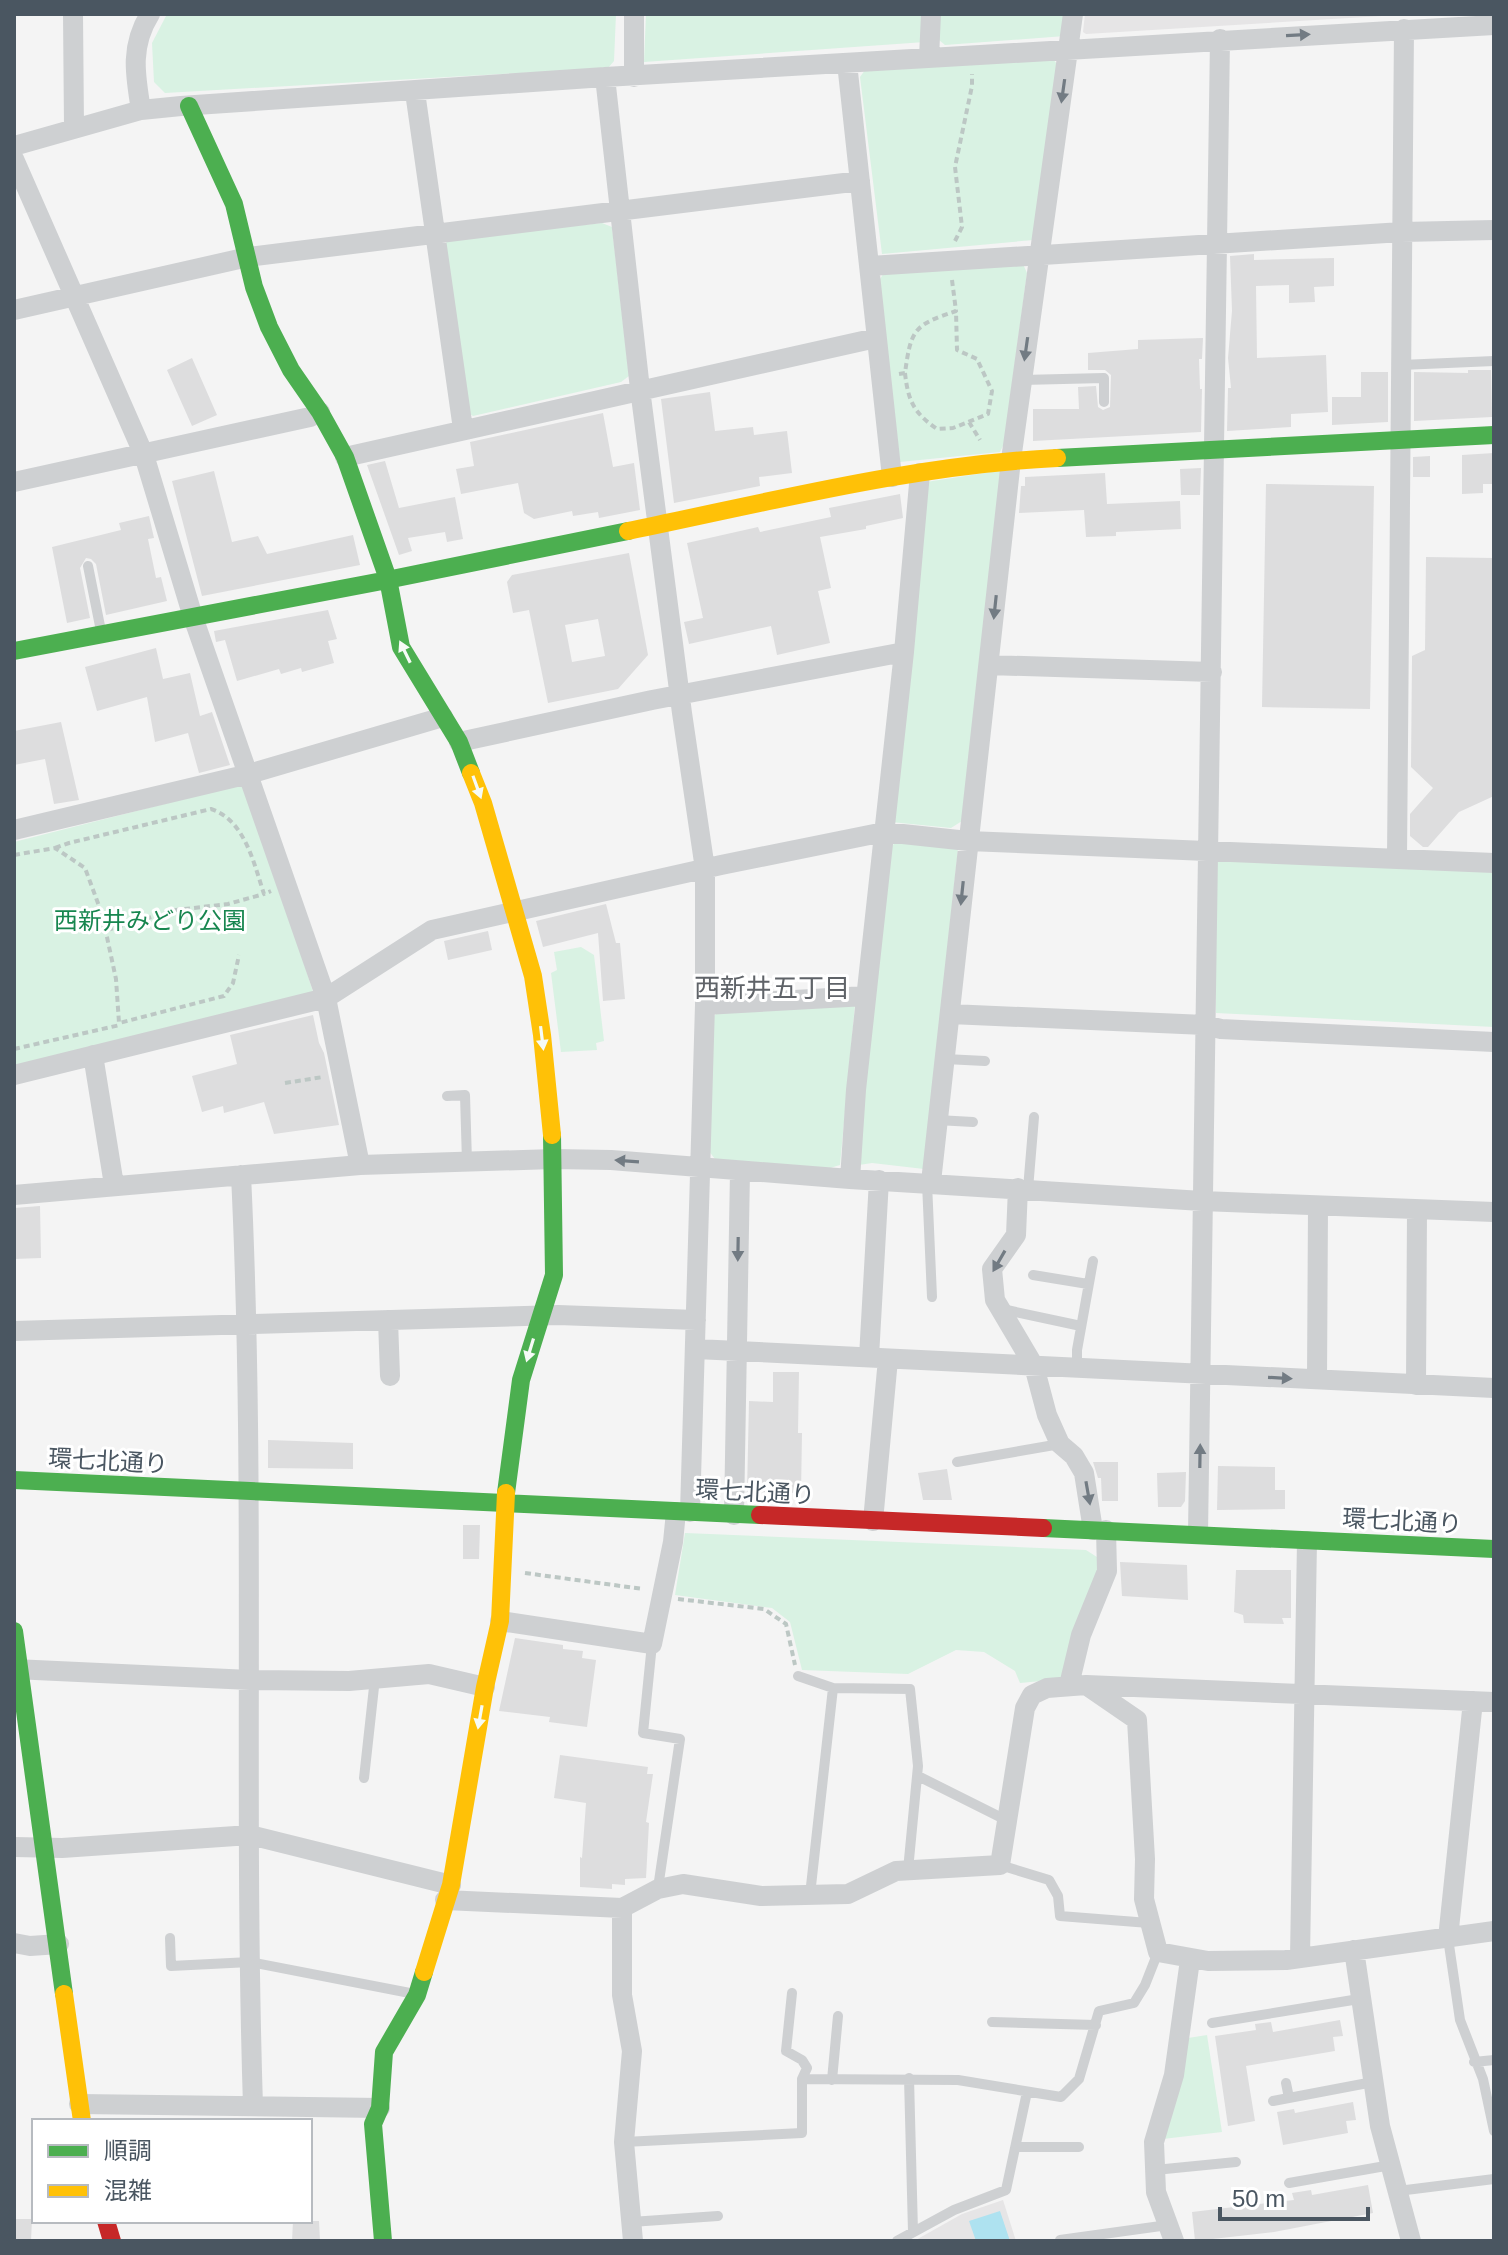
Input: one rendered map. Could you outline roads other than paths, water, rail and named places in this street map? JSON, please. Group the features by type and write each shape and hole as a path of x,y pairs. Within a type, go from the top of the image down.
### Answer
{"street":[{"path":"73,14 74,127"},
{"path":"141,110 134,64 135,47 140,30 150,14"},
{"path":"634,14 634,77"},
{"path":"929,58 931,14"},
{"path":"929,1182 1011,460 1073,14"},
{"path":"14,146 141,110 189,106 605,77 1494,25"},
{"path":"1397,859 1404,29"},
{"path":"1198,1534 1220,39"},
{"path":"847,63 892,477"},
{"path":"500,1621 652,1644 673,1542 683,1512 696,1349 705,1005 705,869 640,389 605,77"},
{"path":"415,92 463,429"},
{"path":"189,106 234,204 254,287 269,327 291,370 320,412 345,457 388,579 401,647 459,742 483,803 533,976 554,1159 554,1275 521,1380 505,1503 500,1621 448,1892 417,1995 384,2052 380,2108 373,2124 383,2241"},
{"path":"14,159 144,455 193,617 326,998 360,1165"},
{"path":"14,310 248,257 860,181"},
{"path":"870,266 1402,232 1494,230"},
{"path":"345,457 876,338"},
{"path":"14,482 144,455 310,417 320,412"},
{"path":"14,651 892,477 1011,460 1494,435"},
{"path":"850,1179 856,1090 904,652 920,473"},
{"path":"459,742 904,652"},
{"path":"989,665 1212,672"},
{"path":"14,830 249,774 443,717"},
{"path":"14,1075 326,998 432,930 884,832 968,841 1494,863"},
{"path":"705,1005 866,996"},
{"path":"950,1014 1494,1042"},
{"path":"93,1055 114,1185"},
{"path":"14,1195 360,1165 554,1159 611,1160 850,1179 1202,1201 1494,1212"},
{"path":"734,1515 740,1171"},
{"path":"241,1175 250,1491 253,2106"},
{"path":"873,1521 879,1358 879,1180"},
{"path":"1023,1188 1016,1235 992,1269 995,1300 1034,1366 1047,1415 1060,1444 1074,1456 1084,1473 1100,1530 1107,1571 1081,1635 1078,1685"},
{"path":"1317,1380 1318,1207"},
{"path":"1416,1385 1417,1211"},
{"path":"14,1331 540,1316 696,1320"},
{"path":"388,1320 390,1376"},
{"path":"696,1349 1494,1388"},
{"name":"環七北通り","path":"14,1480 1494,1549"},
{"path":"1300,1958 1307,1541"},
{"path":"14,1631 16,1669 59,1944 81,2113 253,2106 294,2114 380,2108"},
{"path":"16,1669 250,1680 349,1681 429,1674 485,1687"},
{"path":"1078,1685 1137,1720 1145,1859 1144,1899 1158,1952 1190,1960 1246,1962 1300,1958 1494,1931"},
{"path":"14,1847 44,1848 250,1835 448,1892 622,1908 658,1889 683,1884 761,1896 848,1894 896,1871 1000,1865 1025,1708 1032,1695 1047,1688 1078,1685 1494,1702"},
{"path":"1448,1938 1473,1701"},
{"path":"622,1908 622,1995 632,2051 624,2142 632,2232"},
{"path":"14,1943 59,1944"},
{"path":"1354,1950 1380,2126 1411,2241"},
{"path":"1171,2233 1156,2192 1154,2142 1174,2075 1190,1960"}],"lane":[{"path":"1401,365 1494,361"},
{"path":"1022,380 1104,378 1104,402"},
{"path":"88,566 102,633"},
{"path":"945,1059 985,1061"},
{"path":"447,1096 465,1095 467,1162"},
{"path":"1023,1188 1034,1117"},
{"path":"937,1120 973,1122"},
{"path":"929,1182 932,1297"},
{"path":"1077,1367 1093,1261"},
{"path":"1033,1275 1088,1284"},
{"path":"1000,1309 1081,1326"},
{"path":"957,1462 1060,1444"},
{"path":"652,1644 643,1733 680,1739 658,1889"},
{"path":"798,1676 833,1688 910,1689 918,1776 908,1870"},
{"path":"364,1778 375,1678"},
{"path":"810,1895 833,1688"},
{"path":"918,1776 1008,1821"},
{"path":"1000,1865 1049,1880 1058,1896 1060,1916 1149,1923"},
{"path":"170,1938 171,1966 250,1962 417,1995"},
{"path":"1448,1938 1460,2020 1483,2079 1494,2131"},
{"path":"802,2079 958,2080 1061,2097 1079,2079 1099,2011 1134,2003 1158,1952"},
{"path":"624,2142 802,2133 802,2079 807,2068 802,2060 786,2051 792,1993"},
{"path":"1212,2023 1359,1999"},
{"path":"1224,2006 1227,2021"},
{"path":"832,2080 838,2016"},
{"path":"992,2022 1096,2025"},
{"path":"1474,2062 1494,2060"},
{"path":"909,2078 913,2232"},
{"path":"1273,2101 1373,2082"},
{"path":"1286,2083 1289,2098"},
{"path":"897,2241 954,2210 1006,2190 1027,2092"},
{"path":"1016,2147 1079,2147"},
{"path":"1155,2170 1236,2162"},
{"path":"1289,2183 1391,2165"},
{"path":"1302,2167 1305,2180"},
{"path":"1398,2191 1494,2179"},
{"path":"632,2232 718,2216"},
{"path":"1060,2240 1171,2233"}],"water":[{"path":"1000,2211 1010,2241 976,2241 969,2221"}],"district":[{"name":"西新井五丁目","path":"772,988"}],"park label":[{"name":"西新井みどり公園","path":"150,920"}]}
